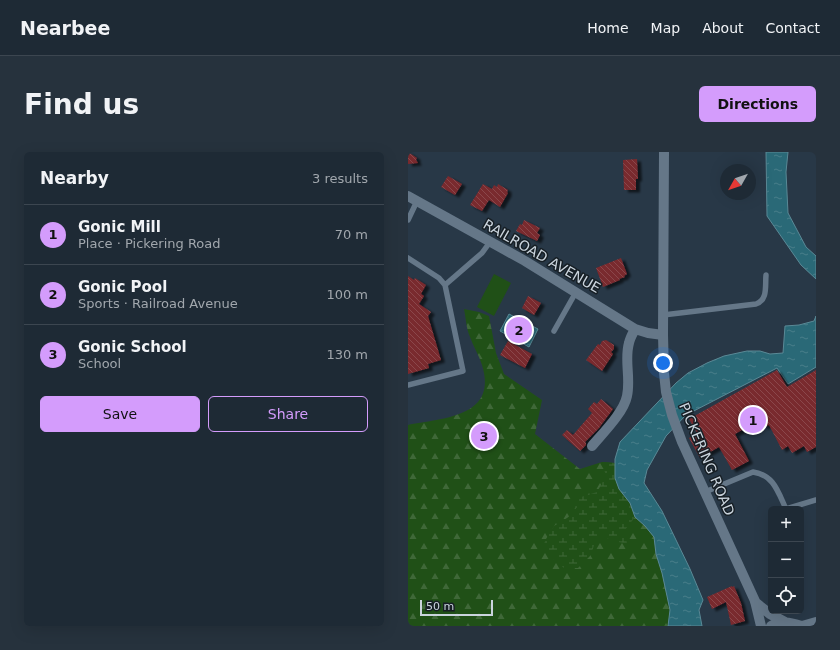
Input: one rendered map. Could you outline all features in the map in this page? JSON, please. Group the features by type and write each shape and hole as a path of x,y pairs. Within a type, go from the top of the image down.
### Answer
{"main road":[{"name":"PICKERING ROAD","path":"664,152 663,335 665,384 668,403 677,430 755,601 761,626"},
{"name":"RAILROAD AVENUE","path":"412,198 576,292 635,329 663,335"},
{"path":"592,446 624,406 627,397 629,342 635,329"},
{"path":"755,601 770,614 785,622"},
{"path":"771,626 777,623 785,622 809,625"}],"lane":[{"path":"408,220 412,198"},
{"path":"445,285 482,253 490,242"},
{"path":"408,258 439,278 445,285 463,371 408,385"},
{"path":"663,315 756,304 761,302 764,298 766,275"},
{"path":"554,331 576,292"},
{"path":"705,492 753,472 761,473 771,481 786,509 816,500"}],"green space":[{"path":"494,274 511,283 494,316 477,307"},
{"path":"464,309 489,316 496,353 504,374 542,400 535,434 580,469 602,462 615,463 615,478 635,517 654,536 656,554 662,573 670,610 668,626 408,626 408,425 451,417 464,412 475,405 482,395 485,382 482,365 469,334"},
{"path":"602,462 615,463 615,478 619,489 630,503 635,517 625,530 627,544 610,540 599,533 590,556 578,568 564,568 542,549 554,526 576,511 575,504 578,498 597,492 606,476"}],"water":[{"path":"766,152 788,152 786,172 788,213 806,247 816,256 816,279 801,265 767,216"},
{"path":"509,314 538,329 529,347 500,331"},
{"path":"816,316 816,367 788,384 777,368 686,415 666,436 647,470 644,483 662,511 703,600 699,610 702,626 668,626 670,610 662,573 656,554 654,537 635,517 630,503 619,489 615,478 615,459 620,442 676,383 688,373 724,356 747,351 760,351 770,354 783,353 785,326 799,325 814,321"}],"building":[{"path":"408,152 417,158 416,160 418,163 408,164"},
{"path":"637,159 638,179 636,179 636,190 624,190 623,160"},
{"path":"448,176 462,184 455,195 441,187"},
{"path":"483,184 492,189 494,185 497,187 498,184 508,190 508,193 500,207 489,200 482,211 470,205"},
{"path":"524,220 540,228 537,233 540,235 537,241 516,231 520,224 522,225"},
{"path":"621,258 627,274 624,276 625,277 619,279 620,280 603,287 596,268"},
{"path":"408,276 414,280 415,278 426,285 421,294 424,296 419,304 431,312 428,316 441,360 428,364 429,368 408,374"},
{"path":"528,296 541,303 534,315 522,308"},
{"path":"606,340 614,345 614,349 611,352 613,354 602,371 586,360 598,344 600,345 602,341"},
{"path":"508,341 532,354 525,368 500,355"},
{"path":"777,370 787,387 816,370 816,447 807,452 804,446 792,453 788,446 782,450 769,425 764,427 760,420 735,434 749,461 732,470 719,447 700,458 689,438 697,433 689,419"},
{"path":"601,399 613,409 599,428 585,442 586,445 580,451 562,435 567,430 573,435 592,413 588,409 594,402 597,404"},
{"path":"734,586 741,603 745,621 731,625 726,602 712,609 707,597"}],"place":[{"name":"Gonic Pool","path":"519,330"},
{"name":"Gonic Mill","path":"753,420"},
{"name":"Gonic School","path":"484,436"}]}
